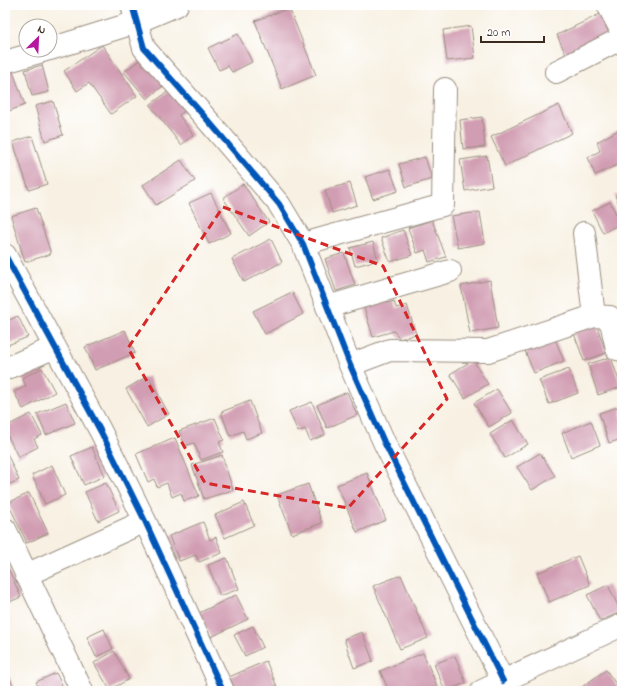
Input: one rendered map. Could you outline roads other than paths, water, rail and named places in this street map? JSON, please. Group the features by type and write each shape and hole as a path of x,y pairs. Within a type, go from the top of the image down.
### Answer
{"street":[{"path":"58,46 135,14 177,5"},
{"path":"608,5 622,32"},
{"path":"135,14 144,48 211,124 278,204 303,244 350,365 388,449 503,681"},
{"path":"556,72 622,38"},
{"path":"5,62 19,58"},
{"path":"303,244 443,205 445,89"},
{"path":"584,233 594,316"},
{"path":"5,255 101,432 145,521 223,691"},
{"path":"327,307 450,271"},
{"path":"350,365 390,350 488,351 594,316 610,317 617,349 622,350"},
{"path":"5,370 55,347"},
{"path":"26,575 145,521"},
{"path":"5,529 82,691"},
{"path":"482,691 622,625"}]}
